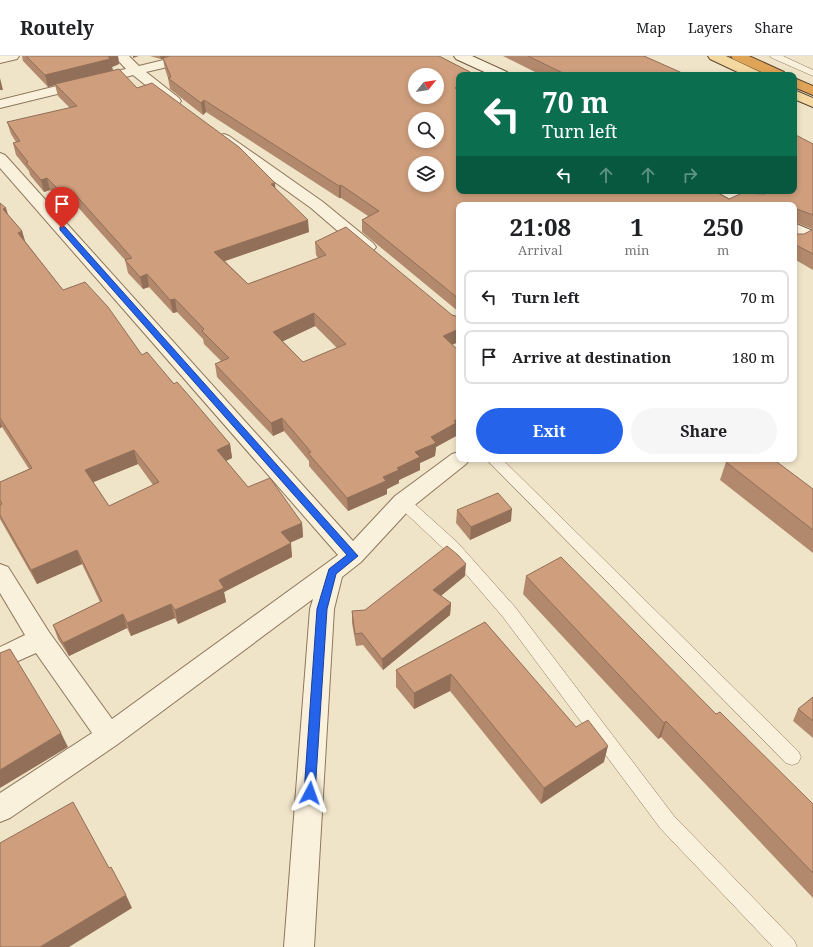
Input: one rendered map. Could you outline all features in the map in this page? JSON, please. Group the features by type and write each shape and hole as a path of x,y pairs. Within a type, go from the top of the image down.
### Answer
{"highway":[{"path":"738,56 773,72"},
{"path":"797,83 813,91"}],"main road":[{"path":"715,56 749,72"},
{"path":"797,95 813,103"}],"street":[{"path":"0,59 12,56"},
{"path":"121,56 136,71 188,112"},
{"path":"113,77 197,56"},
{"path":"455,58 477,72"},
{"path":"455,58 494,72"},
{"path":"0,104 98,80"},
{"path":"212,131 317,205 376,254"},
{"path":"0,158 353,556"},
{"path":"733,194 747,202"},
{"path":"0,809 109,736 353,556 403,502 456,461"},
{"path":"299,947 322,609 332,572"},
{"path":"0,573 40,639 109,736"},
{"path":"0,659 40,639"}],"lane":[{"path":"775,56 813,73"},
{"path":"496,462 792,757"},
{"path":"403,502 451,546 508,612 667,822 787,947"}],"building":[{"path":"26,56 108,56 110,59 45,75"},
{"path":"170,56 439,56 470,72 456,72 456,194 720,194 729,199 740,194 797,194 797,136 813,144 813,215 797,209 797,202 456,202 456,297 362,220 379,211 341,185 339,186 204,100 201,103 168,78 171,77 163,58"},
{"path":"528,56 644,56 680,72 561,72"},
{"path":"119,69 137,88 152,83 239,147 275,183 271,184 308,220 214,252 248,284 326,255 315,242 346,227 452,315 456,316 456,330 443,336 456,348 456,420 454,421 456,423 431,437 436,443 415,452 420,457 397,468 399,470 383,477 386,481 347,498 308,453 311,452 282,418 271,423 215,364 229,358 202,331 204,329 175,299 170,300 147,274 140,277 125,260 132,258 73,192 64,195 47,178 41,180 26,163 28,162 13,143 20,141 7,122 77,106 55,84","holes":["314,313 346,344 303,362 273,332"]},
{"path":"0,203 6,208 3,209 22,231 18,233 63,290 85,282 108,307 142,355 147,352 174,384 177,382 191,398 230,444 217,450 248,487 270,478 302,523 281,532 291,543 219,580 224,588 175,610 171,604 127,623 123,614 63,643 53,625 102,601 77,550 31,570 0,515 0,505 2,504 0,500 0,482 32,468 0,418","holes":["134,450 159,482 109,506 85,470"]},
{"path":"813,230 813,254 797,246 797,234 804,234"},
{"path":"726,462 777,462 813,489 813,530"},
{"path":"498,493 512,509 471,527 457,510"},
{"path":"447,546 466,564 433,590 451,603 382,659 362,633 355,634 352,611 365,610"},
{"path":"561,557 716,714 720,712 813,804 813,873 666,721 664,723 526,576"},
{"path":"485,622 576,727 588,720 608,746 544,788 451,674 414,693 396,670"},
{"path":"10,649 61,733 0,770 0,653"},
{"path":"813,697 813,721 798,709"},
{"path":"73,802 109,868 111,867 126,895 40,947 0,947 0,843"}],"route":[{"path":"62,228 353,556 332,572 322,609 310,793"}]}
